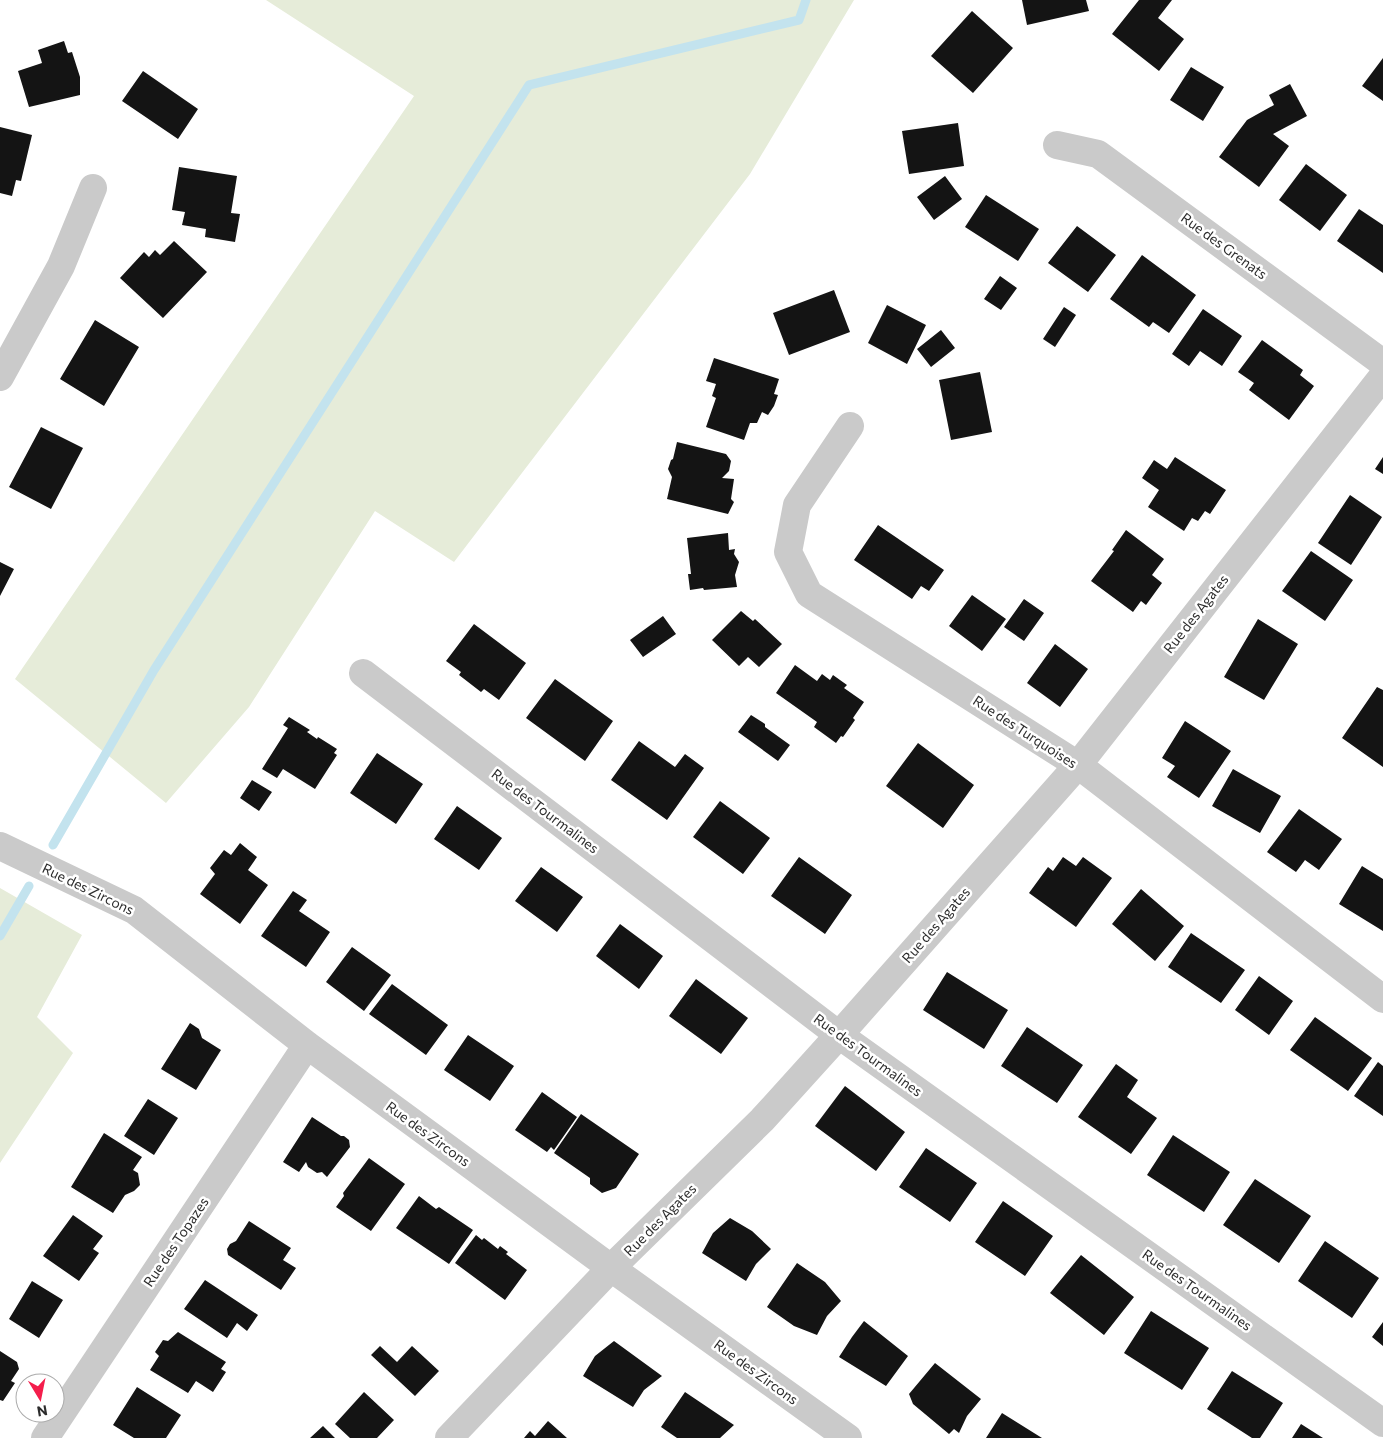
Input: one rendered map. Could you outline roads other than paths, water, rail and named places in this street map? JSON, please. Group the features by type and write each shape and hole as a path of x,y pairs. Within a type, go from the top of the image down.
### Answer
{"street":[{"name":"Rue des Grenats","path":"1057,146 1098,154 1383,363"},
{"path":"0,377 61,266 92,188"},
{"name":"Rue des Agates","path":"449,1438 611,1268 762,1120 1078,765 1383,376"},
{"name":"Rue des Turquoises","path":"850,426 797,505 788,552 809,594 1078,765 1383,998"},
{"name":"Rue des Tourmalines","path":"363,673 839,1035 1383,1423"},
{"name":"Rue des Zircons","path":"0,846 134,910 307,1045 611,1268 848,1438"},
{"name":"Rue des Topazes","path":"45,1438 307,1045"}],"waterway":[{"path":"53,845 154,670 529,85 799,20 806,0"},
{"path":"0,936 29,886"}]}
